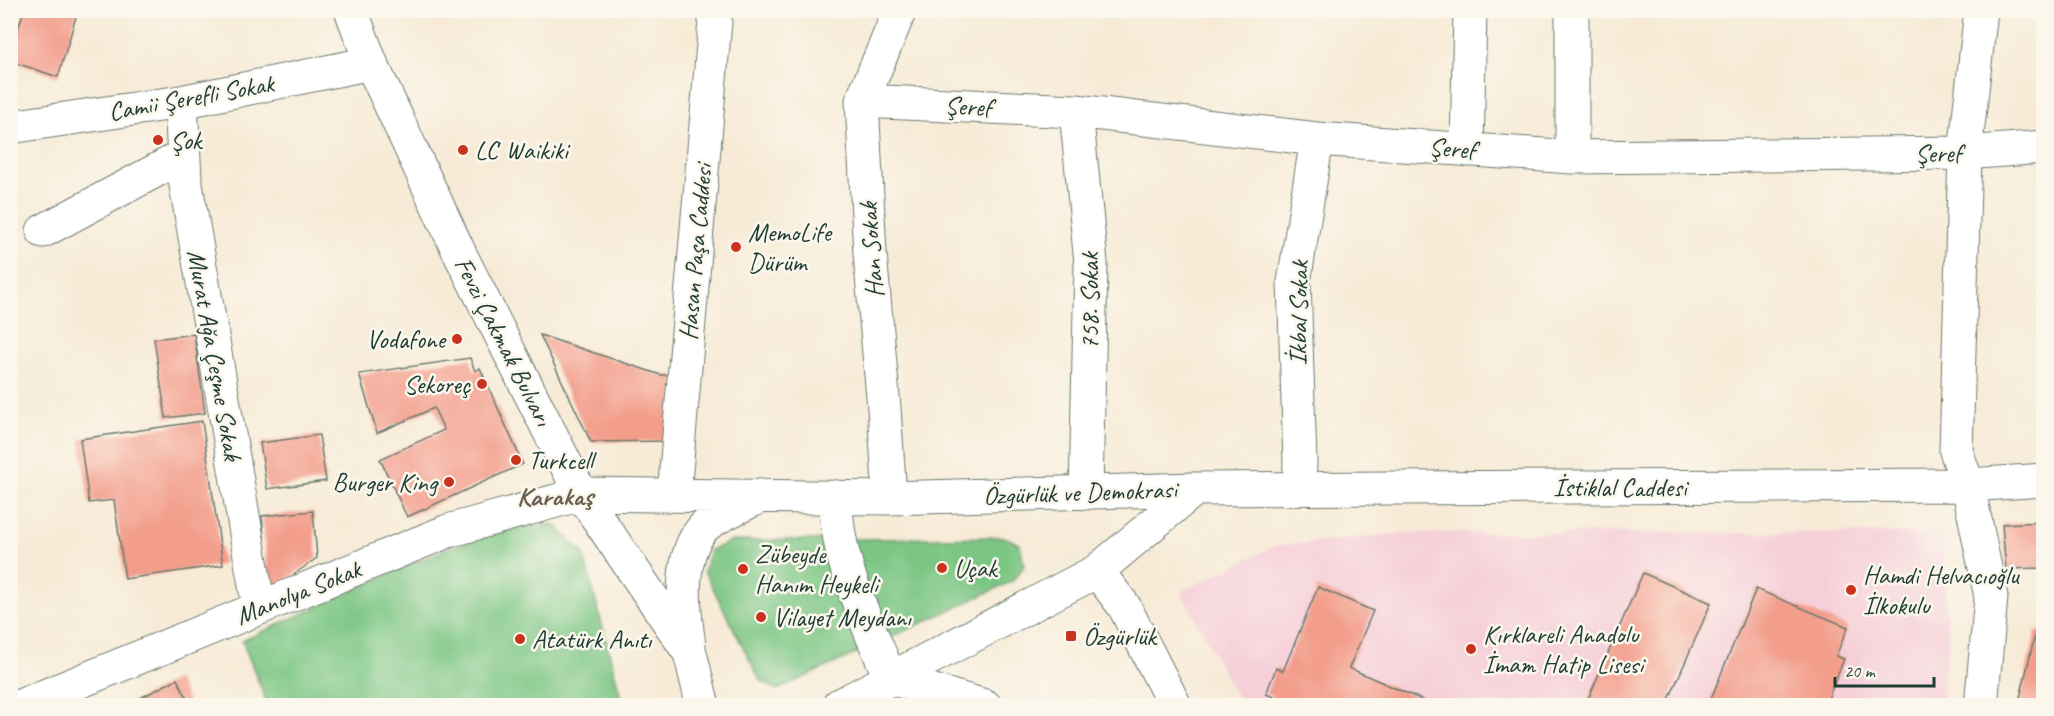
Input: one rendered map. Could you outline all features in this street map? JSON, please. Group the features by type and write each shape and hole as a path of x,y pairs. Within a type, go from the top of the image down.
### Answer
{"street":[{"name":"Fevzi Çakmak Bulvarı","path":"351,10 371,63 460,254 581,494 690,653"},
{"name":"Hasan Paşa Caddesi","path":"674,494 716,10"},
{"name":"Han Sokak","path":"890,498 870,254 862,101 900,10"},
{"path":"1467,150 1470,10"},
{"path":"1572,10 1572,157"},
{"path":"1982,10 1965,153 1956,452 1968,485 1991,597 1982,705"},
{"name":"Camii Şerefli Sokak","path":"10,127 181,102 371,63"},
{"name":"Şeref","path":"862,101 1076,111 1317,139 1572,157 1965,153 2043,147"},
{"name":"Murat Ağa Çeşme Sokak","path":"181,102 187,190 259,608"},
{"name":"758. Sokak","path":"1076,111 1090,263 1086,492"},
{"name":"İkbal Sokak","path":"1299,488 1294,282 1317,139"},
{"path":"43,231 183,156"},
{"name":"İstiklal Caddesi","path":"1195,489 1968,485 2043,480"},
{"name":"Özgürlük ve Demokrasi","path":"581,494 890,498 1195,489"},
{"name":"Özgürlük ve Demokrasi","path":"838,705 1097,571 1195,489"},
{"name":"Manolya Sokak","path":"20,705 448,531 581,494"},
{"name":"Fevzi Çakmak Bulvarı","path":"703,705 690,653 683,604 688,559 704,527 762,496"},
{"path":"836,497 836,510 847,568 890,678 985,705"},
{"path":"1097,571 1124,606 1175,705"}],"shaded area":[{"name":"Kırklareli Anadolu İmam Hatip Lisesi","path":"1406,533 1943,533 1948,646 1941,705 1241,705 1181,592 1274,546"}],"green space":[{"path":"554,524 583,553 623,705 268,705 242,641 447,548 520,527"},
{"path":"1004,537 1020,544 1024,566 1013,581 777,690 760,680 704,571 710,550 732,541"}],"building":[{"path":"24,10 78,10 58,77 10,61"},
{"path":"194,334 205,413 166,418 154,339"},
{"path":"540,335 661,375 675,375 671,441 591,442"},
{"path":"470,358 475,371 480,368 523,464 407,517 380,459 444,430 434,408 377,433 359,374"},
{"path":"202,421 223,565 125,579 114,500 89,503 80,439"},
{"path":"319,435 326,481 267,489 260,443"},
{"path":"313,511 317,558 269,592 262,516"},
{"path":"2044,522 2044,568 2006,569 2002,524"},
{"path":"1643,573 1711,603 1666,706 1585,706"},
{"path":"1318,587 1373,611 1349,668 1436,706 1270,706 1274,697 1266,694 1276,668 1283,671"},
{"path":"1756,589 1848,627 1836,656 1844,659 1825,706 1708,706"},
{"path":"2036,631 2044,632 2044,706 2018,706"},
{"path":"177,679 191,706 125,706"}],"place":[{"name":"Şok","path":"158,140"},
{"name":"LC Waikiki","path":"463,150"},
{"name":"MemoLife Dürüm","path":"736,247"},
{"name":"Vodafone","path":"457,339"},
{"name":"Sekoreç","path":"482,384"},
{"name":"Turkcell","path":"516,460"},
{"name":"Burger King","path":"449,482"},
{"name":"Uçak","path":"942,568"},
{"name":"Zübeyde Hanım Heykeli","path":"743,569"},
{"name":"Hamdi Helvacıoğlu İlkokulu","path":"1851,590"},
{"name":"Vilayet Meydanı","path":"761,617"},
{"name":"Özgürlük","path":"1071,636"},
{"name":"Atatürk Anıtı","path":"520,639"},
{"name":"Kırklareli Anadolu İmam Hatip Lisesi","path":"1471,649"}],"district":[{"name":"Karakaş","path":"555,496"}]}
